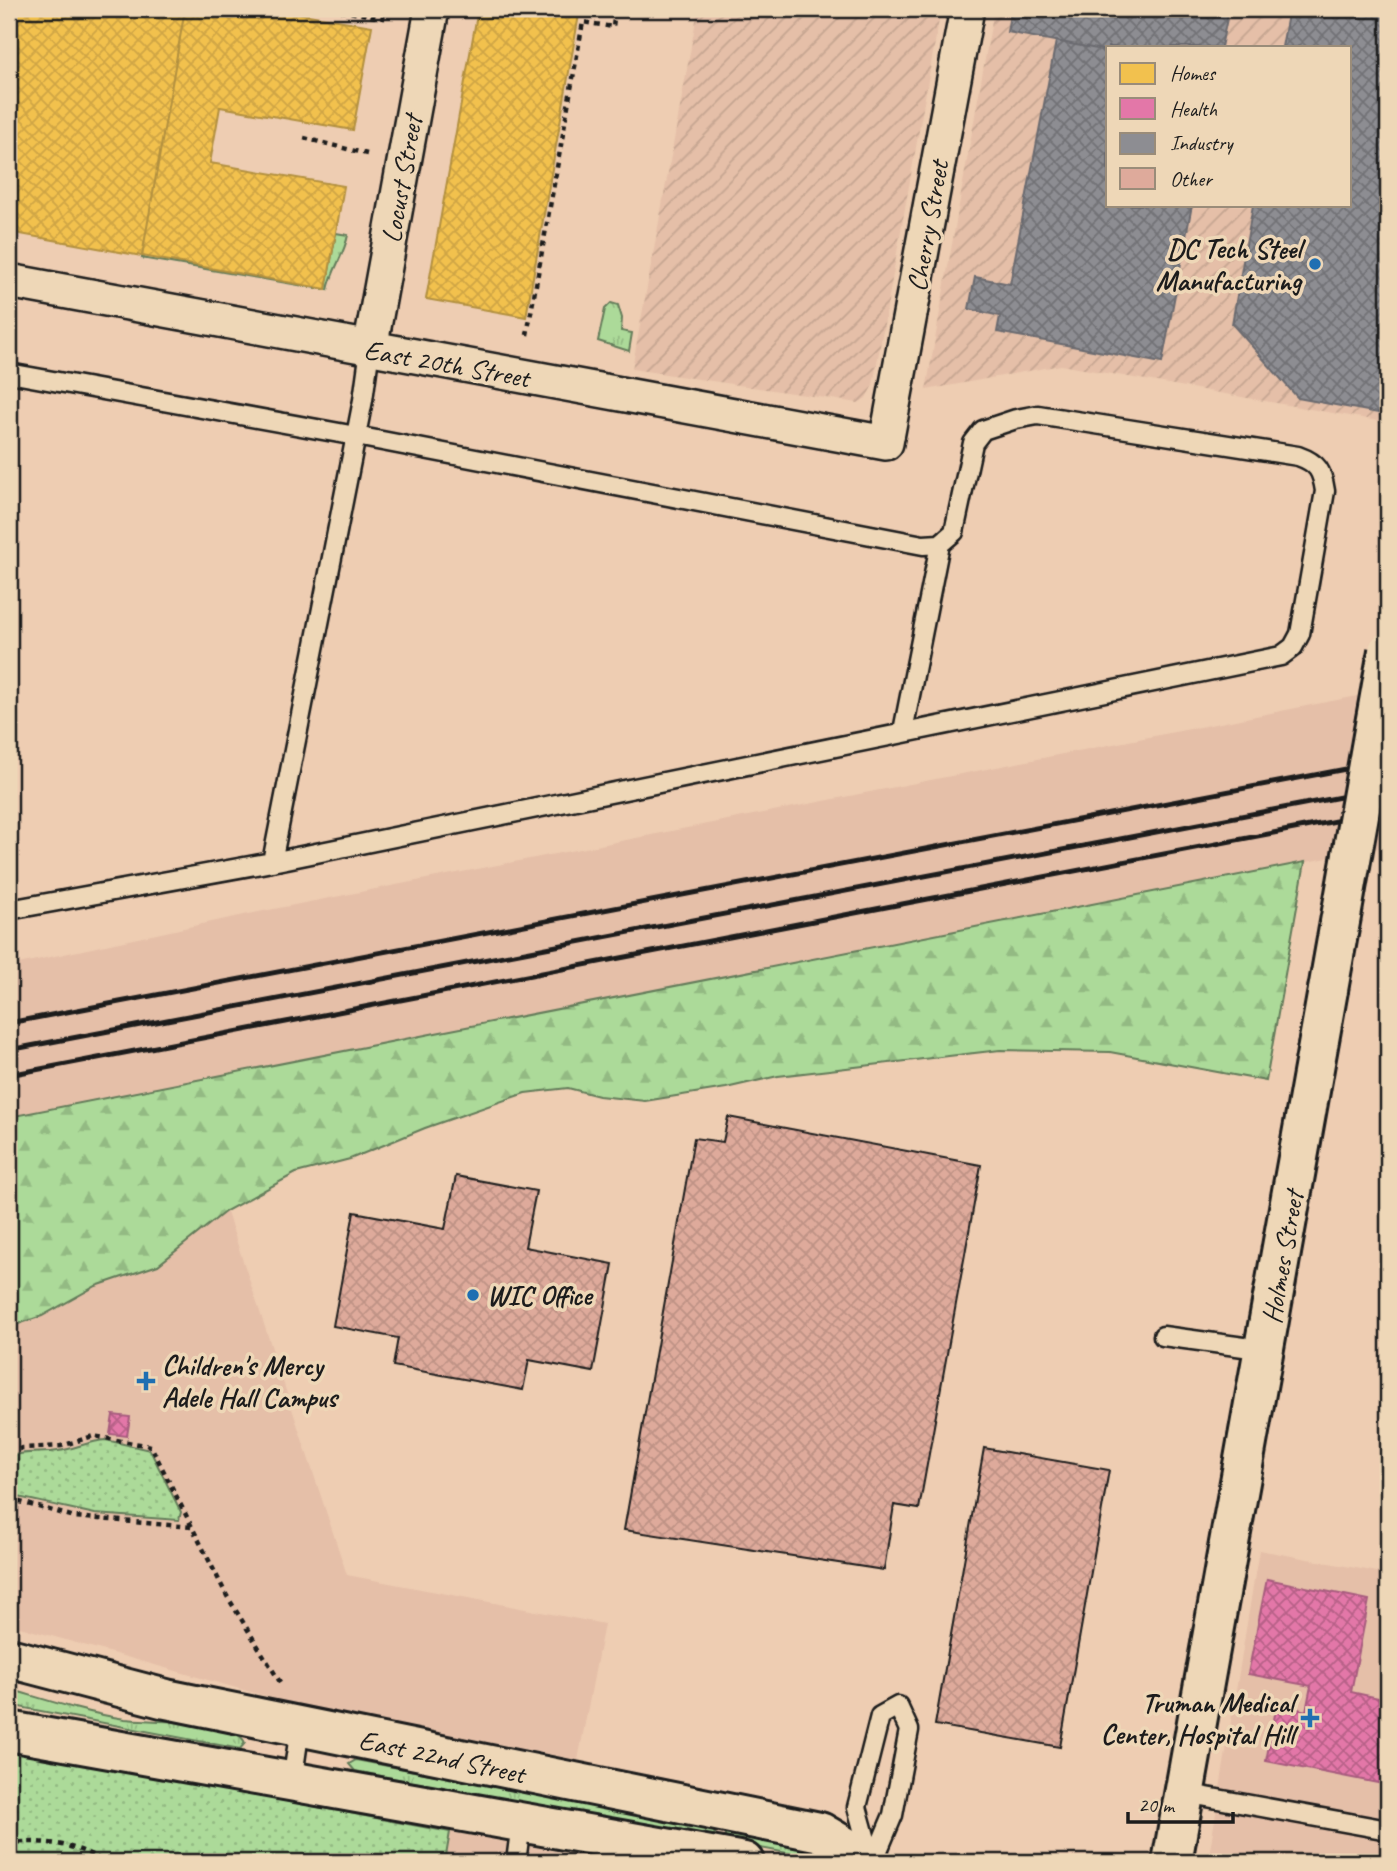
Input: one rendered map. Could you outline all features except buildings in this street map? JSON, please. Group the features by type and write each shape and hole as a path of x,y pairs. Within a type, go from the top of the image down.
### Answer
{"main road":[{"name":"Holmes Street","path":"1172,1862 1266,1350 1388,651"},
{"name":"East 22nd Street","path":"9,1658 166,1699 820,1832 872,1862"},
{"name":"East 22nd Street","path":"9,1731 744,1862"}],"street":[{"name":"Locust Street","path":"370,349 432,9"},
{"name":"Cherry Street","path":"886,443 967,9"},
{"name":"East 20th Street","path":"9,281 886,443"}],"lane":[{"path":"272,862 356,436 370,349"},
{"path":"9,373 356,436 923,545 940,544 954,532 973,443 983,430 1038,415 1298,456 1313,461 1323,473 1325,491 1300,634 1293,647 1281,656 903,731 272,862 9,910"},
{"path":"903,731 940,544"},
{"path":"1163,1336 1266,1350"},
{"path":"898,1706 909,1730 892,1815 872,1862 857,1807 880,1716 898,1706"},
{"path":"292,1783 300,1727"},
{"path":"1185,1793 1388,1830"},
{"path":"516,1862 521,1823"}],"path":[{"path":"331,9 390,19"},
{"path":"527,335 583,22 612,27 615,9"},
{"path":"304,138 367,154"},
{"path":"9,1452 61,1446 93,1436 150,1446 227,1596 280,1682"},
{"path":"9,1499 75,1517 193,1527"},
{"path":"9,1843 44,1840 71,1846 105,1862"}],"shaded area":[{"path":"698,9 941,9 873,385 866,398 858,403 632,369"},
{"path":"994,9 1388,9 1388,396 1384,422 1061,365 926,390"},
{"path":"1388,690 1388,846 9,1117 9,966 244,915"},
{"name":"Children's Mercy Adele Hall Campus","path":"205,1146 347,1575 604,1624 578,1760 283,1701 9,1624 9,1188"},
{"name":"Truman Medical Center, Hospital Hill","path":"1259,1550 1388,1574 1388,1862 1208,1862"},
{"path":"450,1832 613,1862 445,1862"}],"green space":[{"path":"336,233 348,235 328,290 141,258 326,288"},
{"path":"611,303 618,305 622,318 621,331 632,333 629,351 598,341 605,309"},
{"path":"1305,862 1266,1081 1110,1052 1000,1050 778,1076 726,1088 645,1101 599,1096 568,1088 525,1093 425,1128 350,1159 296,1173 226,1211 158,1265 96,1286 42,1316 9,1327 9,1117"},
{"path":"106,1440 150,1450 181,1512 179,1520 95,1514 9,1495 9,1457 64,1450"},
{"path":"9,1689 125,1719 209,1725 238,1735 245,1743 240,1749 9,1705"},
{"path":"9,1749 450,1832 445,1862 9,1862"},
{"path":"356,1760 711,1827 715,1834 709,1838 355,1771 349,1764"},
{"path":"725,1832 825,1848 827,1856 824,1860 729,1842 725,1840"}],"railway":[{"path":"9,1023 1388,761"},
{"path":"9,1050 1388,788"},
{"path":"9,1075 1388,811"}],"place":[{"name":"DC Tech Steel Manufacturing","path":"1315,264"},
{"name":"WIC Office","path":"473,1295"},
{"name":"Children's Mercy Adele Hall Campus","path":"146,1381"},
{"name":"Truman Medical Center, Hospital Hill","path":"1310,1718"}]}
